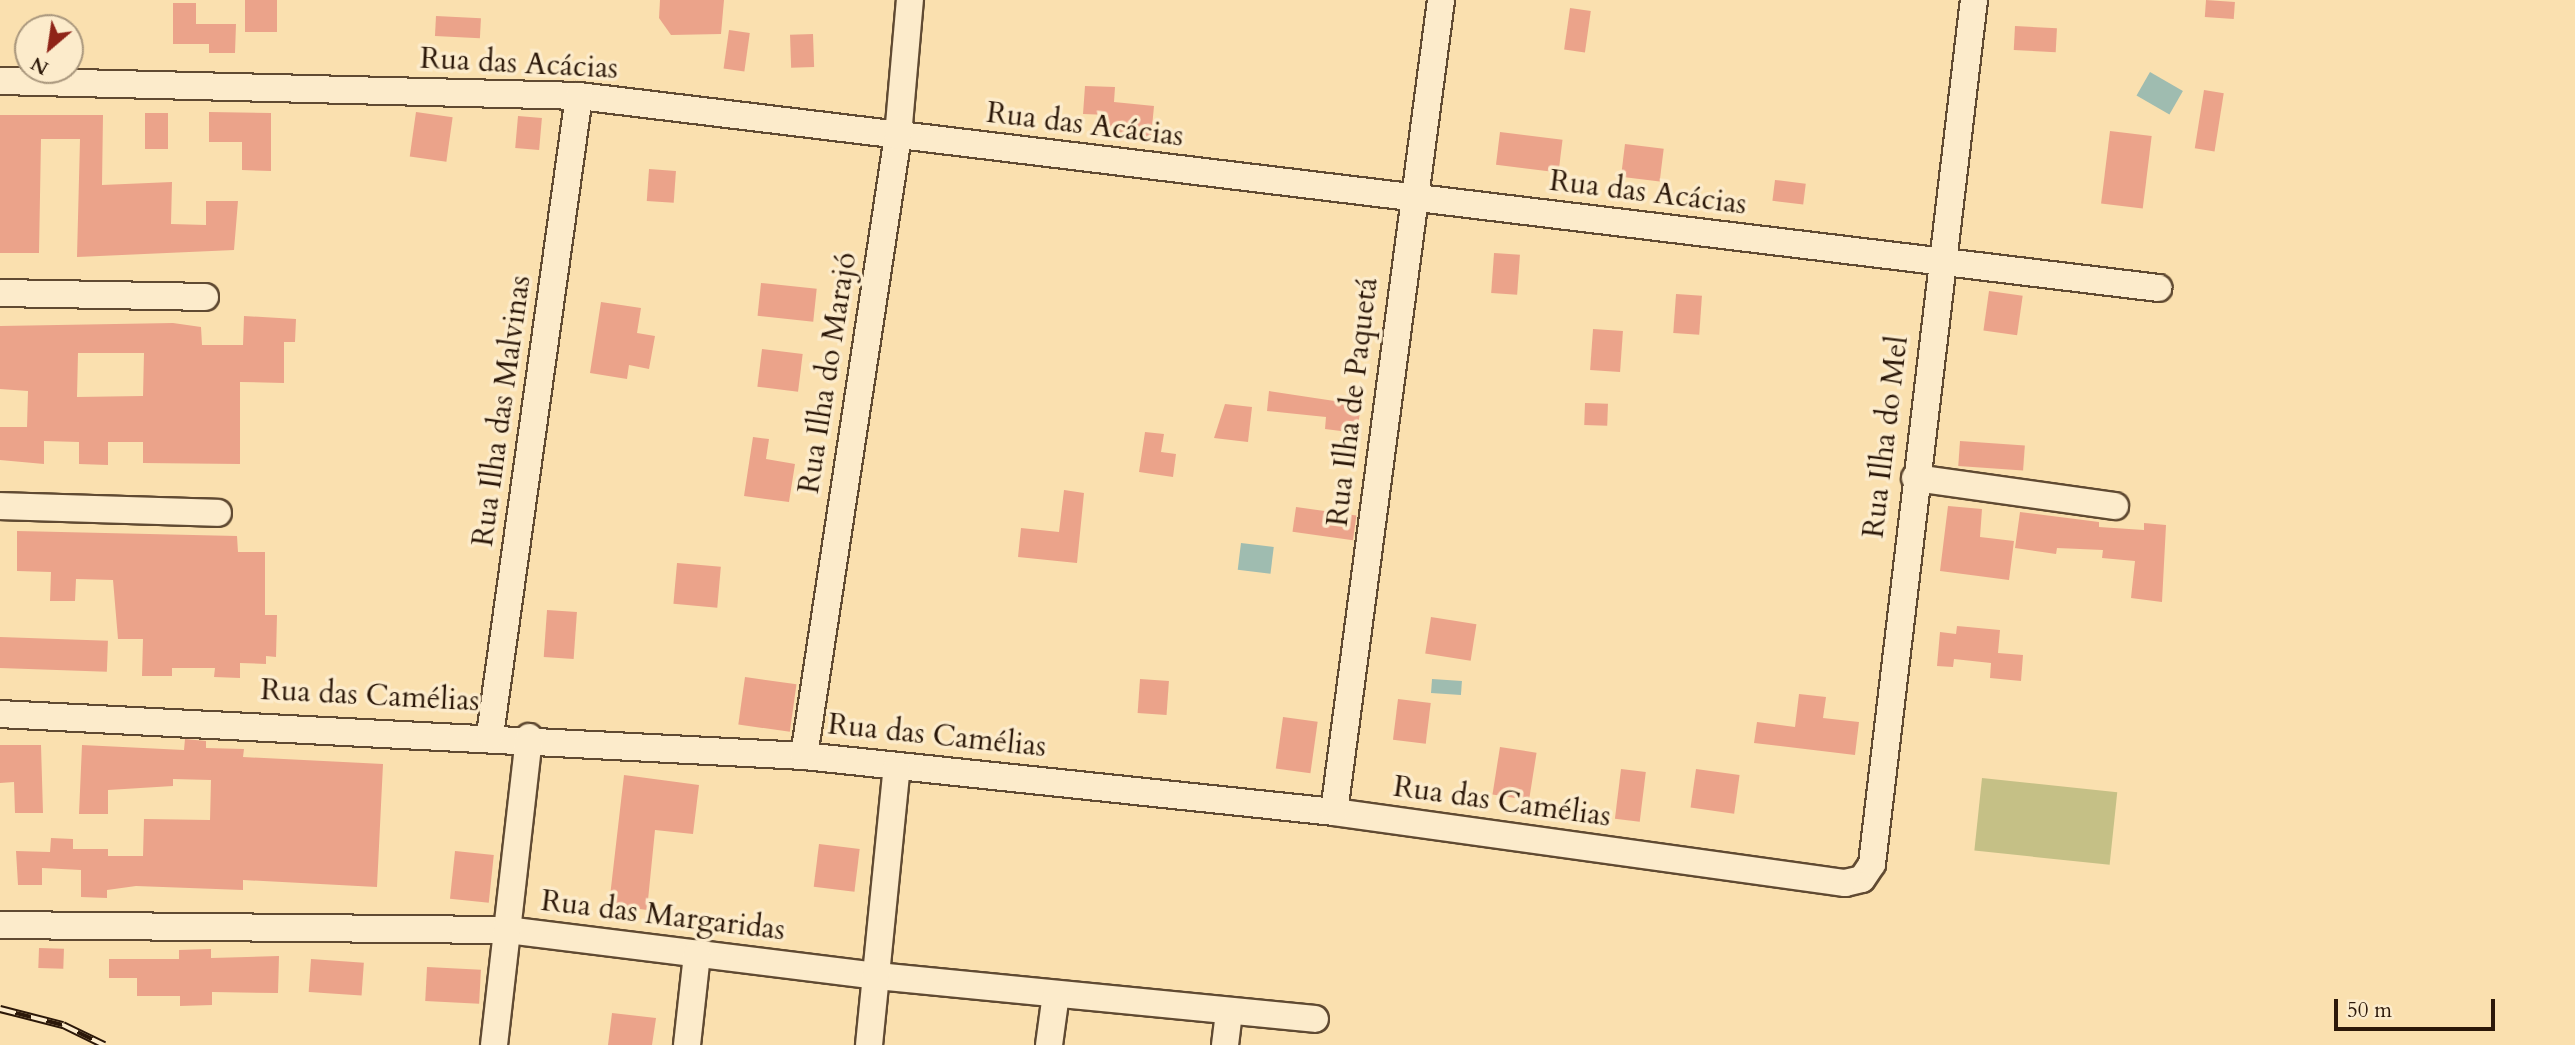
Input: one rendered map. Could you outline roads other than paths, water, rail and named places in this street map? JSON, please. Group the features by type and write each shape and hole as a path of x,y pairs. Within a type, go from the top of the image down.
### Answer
{"street":[{"name":"Rua Ilha do Marajó","path":"804,756 898,136 910,0"},
{"name":"Rua Ilha de Paquetá","path":"1334,812 1441,0"},
{"name":"Rua Ilha do Mel","path":"1862,878 1872,864 1940,262 1974,0"},
{"name":"Rua das Acácias","path":"0,82 579,96 2158,288"},
{"name":"Rua Ilha das Malvinas","path":"490,735 579,96"},
{"path":"0,293 205,297"},
{"path":"1915,478 2115,506"},
{"path":"0,506 218,513"},
{"name":"Rua das Camélias","path":"0,714 529,737 804,756 1334,812 1844,883 1862,878"},
{"path":"494,1045 529,737"},
{"path":"869,1045 897,766"},
{"name":"Rua das Margaridas","path":"0,925 507,930 877,976 1315,1019"},
{"path":"687,1045 697,954"},
{"path":"1049,1045 1056,994"},
{"path":"1226,1045 1229,1011"}],"railway":[{"path":"0,1009 63,1025 104,1045"}]}
